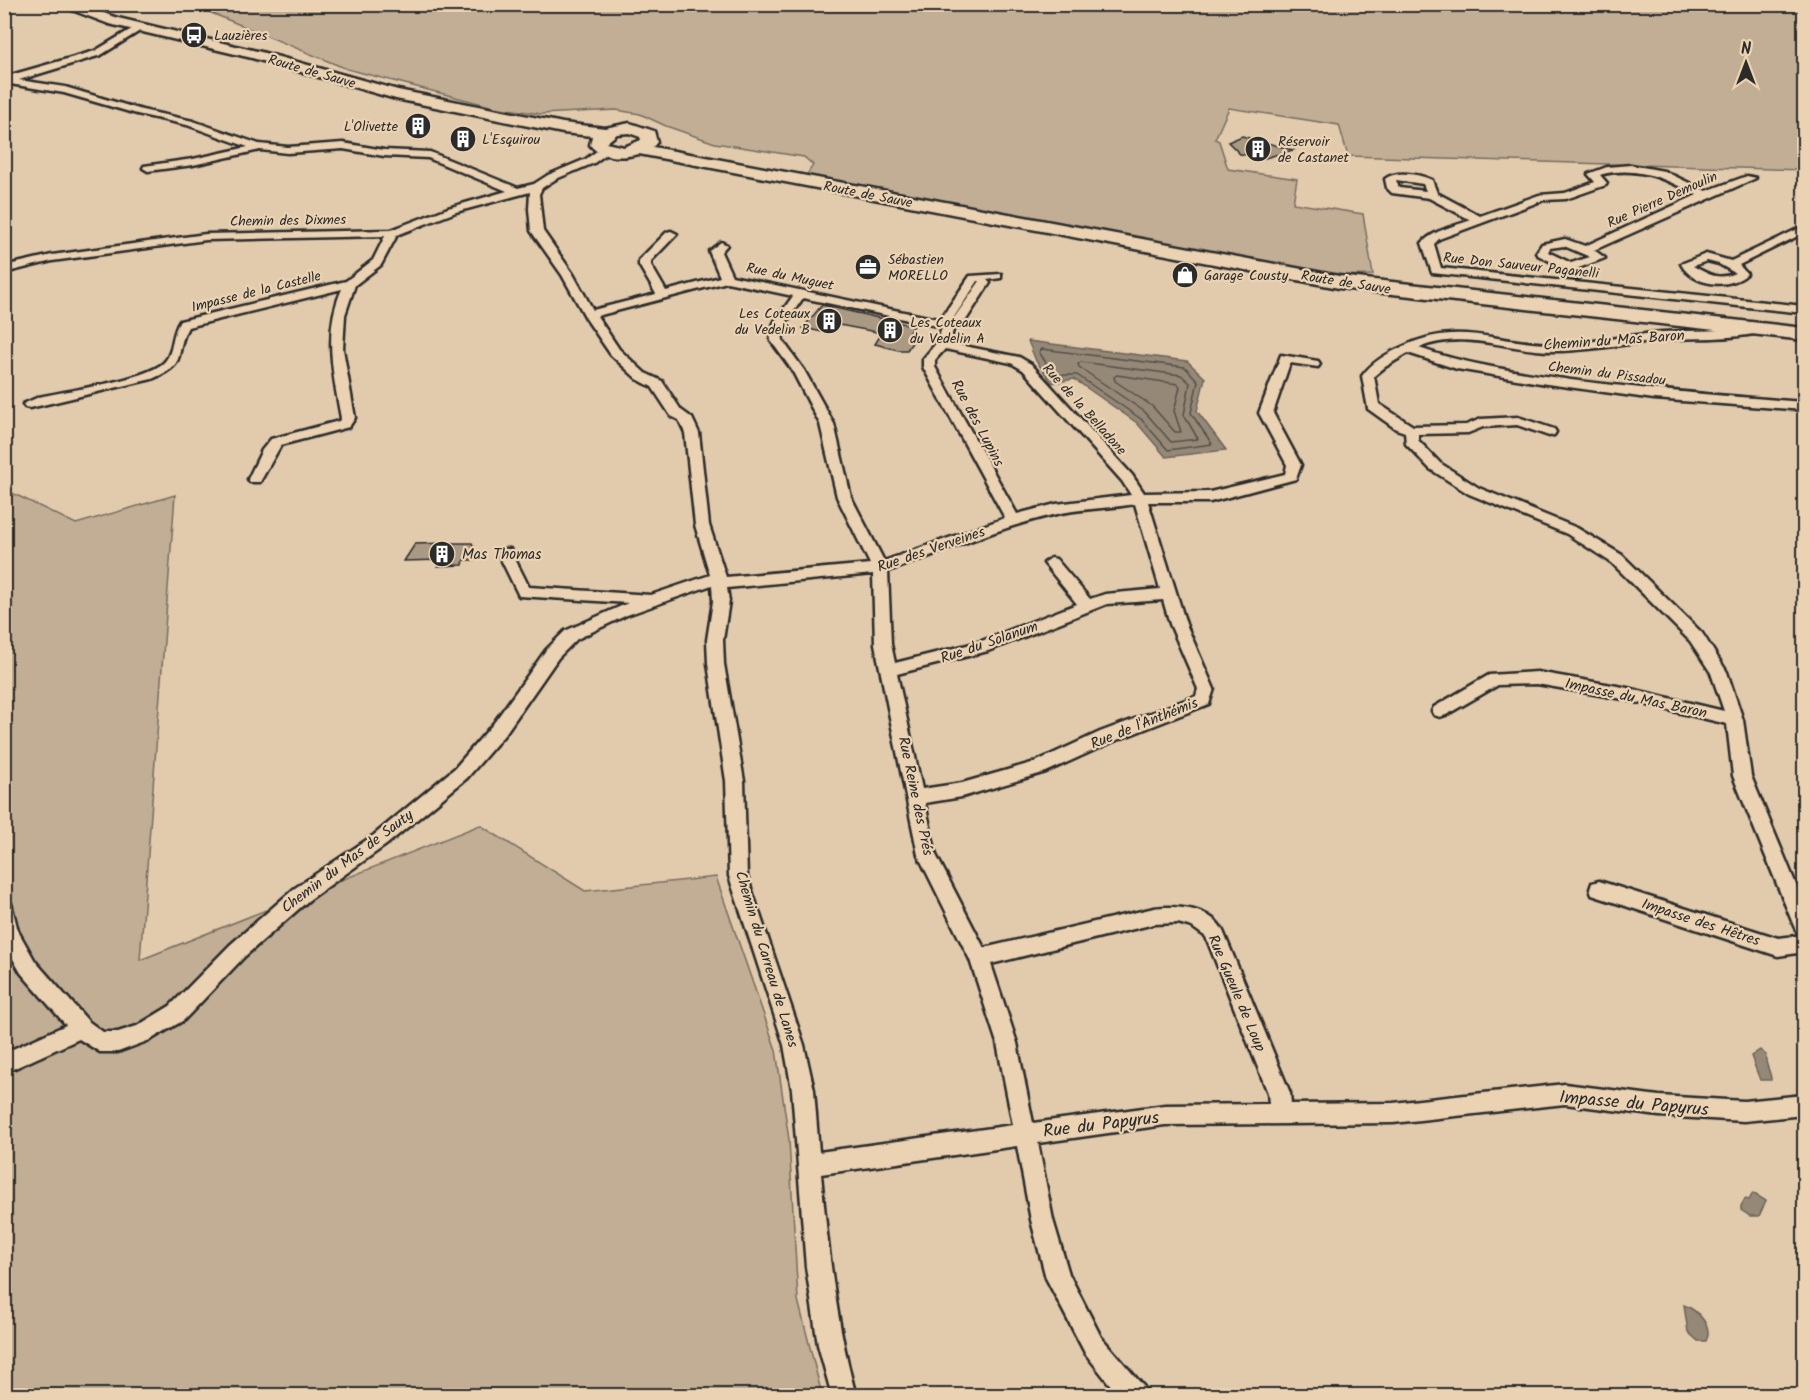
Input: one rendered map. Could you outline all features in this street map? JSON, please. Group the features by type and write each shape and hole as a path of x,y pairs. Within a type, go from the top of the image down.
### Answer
{"main road":[{"name":"Route de Sauve","path":"63,4 140,27 256,55 396,94 563,128 607,144"},
{"path":"621,129 638,129 648,134 644,145 607,144 621,129"},
{"name":"Route de Sauve","path":"644,145 680,155 831,187 1339,282 1804,334"}],"street":[{"path":"5,81 98,53 140,27"},
{"path":"5,81 65,90 140,112 190,123 258,147 288,150 343,146 384,153 430,155 516,190"},
{"name":"Chemin des Dixmes","path":"4,270 52,258 206,237 392,233 452,210 516,190 538,186 564,173 587,166 607,144"},
{"path":"148,168 204,160 258,147"},
{"name":"Rue Don Sauveur Paganelli","path":"1706,195 1654,171 1619,169 1600,171 1593,174 1602,183 1566,196 1543,197 1435,237 1428,243 1436,271 1804,310"},
{"name":"Rue Pierre Demoulin","path":"1585,250 1706,195 1751,178"},
{"name":"Chemin du Carreau de Lanes","path":"538,186 534,194 537,231 567,274 615,352 641,376 657,384 676,413 686,418 692,433 702,525 719,581 721,601 715,640 716,664 735,781 738,876 794,1045 803,1090 818,1267 830,1345 844,1395"},
{"path":"1432,195 1479,220"},
{"path":"1731,265 1804,229"},
{"name":"Impasse de la Castelle","path":"30,404 46,397 123,382 164,370 172,362 177,332 184,324 350,284 370,272 385,253 392,233"},
{"path":"663,295 645,266 645,260 671,234"},
{"path":"1570,267 1599,258 1565,242 1546,246 1542,253 1570,267 1577,286"},
{"path":"721,245 715,251 727,279"},
{"path":"1706,257 1717,258 1731,265 1741,274 1727,282 1719,282 1689,268 1687,264 1706,257"},
{"path":"944,342 949,325 960,320 985,281 982,277 997,276"},
{"name":"Rue du Muguet","path":"590,314 727,279 949,325"},
{"path":"1719,282 1729,302"},
{"path":"255,479 269,450 276,442 344,424 348,418 336,347 342,299 350,284"},
{"name":"Rue Reine des Prés","path":"801,293 781,321 776,332 777,341 798,370 823,416 844,497 880,568 883,644 927,855 979,958 1007,1043 1042,1221 1058,1278 1093,1345 1135,1395"},
{"name":"Chemin du Mas Baron","path":"1412,430 1401,426 1373,406 1368,376 1372,369 1409,348 1437,337 1452,336 1542,347 1664,336 1743,333 1759,329"},
{"name":"Rue de la Belladone","path":"944,342 950,347 1015,360 1027,367 1127,478 1140,498"},
{"name":"Rue des Lupins","path":"944,342 929,360 929,367 1013,520"},
{"name":"Chemin du Pissadou","path":"1409,348 1457,365 1540,380 1654,395 1804,406"},
{"name":"Rue des Verveines","path":"719,581 880,568 941,548 1013,520 1056,509 1140,498 1228,495 1286,479 1291,476 1294,465 1269,422 1266,412 1285,358 1314,364"},
{"path":"1549,432 1518,421 1481,423 1468,429 1412,430 1411,441 1436,466 1474,491 1572,531 1617,559 1696,638 1719,672 1735,720 1742,776 1800,907 1804,926"},
{"name":"Rue de l'Anthémis","path":"915,797 962,790 1040,767 1106,737 1203,700 1206,689 1178,624 1140,498"},
{"path":"505,553 524,592 657,600"},
{"path":"1051,563 1086,604"},
{"name":"Chemin du Mas de Sauty","path":"4,909 9,933 28,967 81,1028 100,1042 118,1042 143,1033 177,1013 237,951 276,915 302,894 380,840 461,773 499,729 552,654 572,634 622,611 710,580 719,581"},
{"name":"Rue du Solanum","path":"889,670 982,647 1086,604 1122,596 1169,594"},
{"name":"Impasse du Mas Baron","path":"1440,711 1495,679 1537,678 1623,693 1735,720"},
{"name":"Impasse des Hêtres","path":"1599,889 1778,947 1804,944"},
{"name":"Rue Gueule de Loup","path":"979,958 1171,913 1198,920 1213,931 1279,1093 1281,1114"},
{"path":"4,1063 81,1028"},
{"name":"Impasse du Papyrus","path":"1393,1113 1565,1094 1659,1106 1744,1111 1804,1105"},
{"name":"Rue du Papyrus","path":"811,1164 1165,1115 1393,1113"}],"shaded area":[{"path":"192,5 1804,5 1804,170 1348,156 1339,125 1229,108 1215,139 1219,141 1228,169 1297,179 1293,203 1363,214 1373,275 1328,276 805,178 813,165 804,157 715,143 666,126 640,114 616,110 541,114 494,107 347,69"},
{"path":"4,489 76,524 175,495 140,960 480,825 585,891 716,877 776,1050 789,1140 798,1300 822,1395 5,1395"}],"water":[{"path":"1028,341 1187,361 1205,378 1197,411 1226,450 1166,457 1137,423 1074,379 1052,383 1036,361"},
{"path":"1760,1050 1766,1055 1771,1080 1760,1080 1751,1056"},
{"path":"1753,1193 1766,1201 1759,1216 1750,1216 1741,1210 1745,1199 1749,1200"},
{"path":"1684,1305 1703,1319 1708,1330 1706,1341 1698,1341 1688,1332"}],"building":[{"name":"Réservoir de Castanet","path":"1242,136 1293,150 1265,158 1240,154 1228,142"},
{"path":"822,305 914,326 907,335 916,337 907,350 898,350 875,344 882,333 834,324 827,333 803,328"},
{"name":"Mas Thomas","path":"472,543 476,551 474,560 464,560 463,565 438,566 440,560 404,561 415,544"}],"place":[{"name":"Lauzières","path":"194,35"},
{"name":"L'Olivette","path":"418,126"},
{"name":"L'Esquirou","path":"463,139"},
{"name":"Réservoir de Castanet","path":"1258,149"},
{"name":"Sébastien MORELLO","path":"868,267"},
{"name":"Garage Cousty","path":"1185,275"},
{"name":"Les Coteaux du Vedelin B","path":"829,321"},
{"name":"Les Coteaux du Vedelin A","path":"890,330"},
{"name":"Mas Thomas","path":"442,554"}]}
